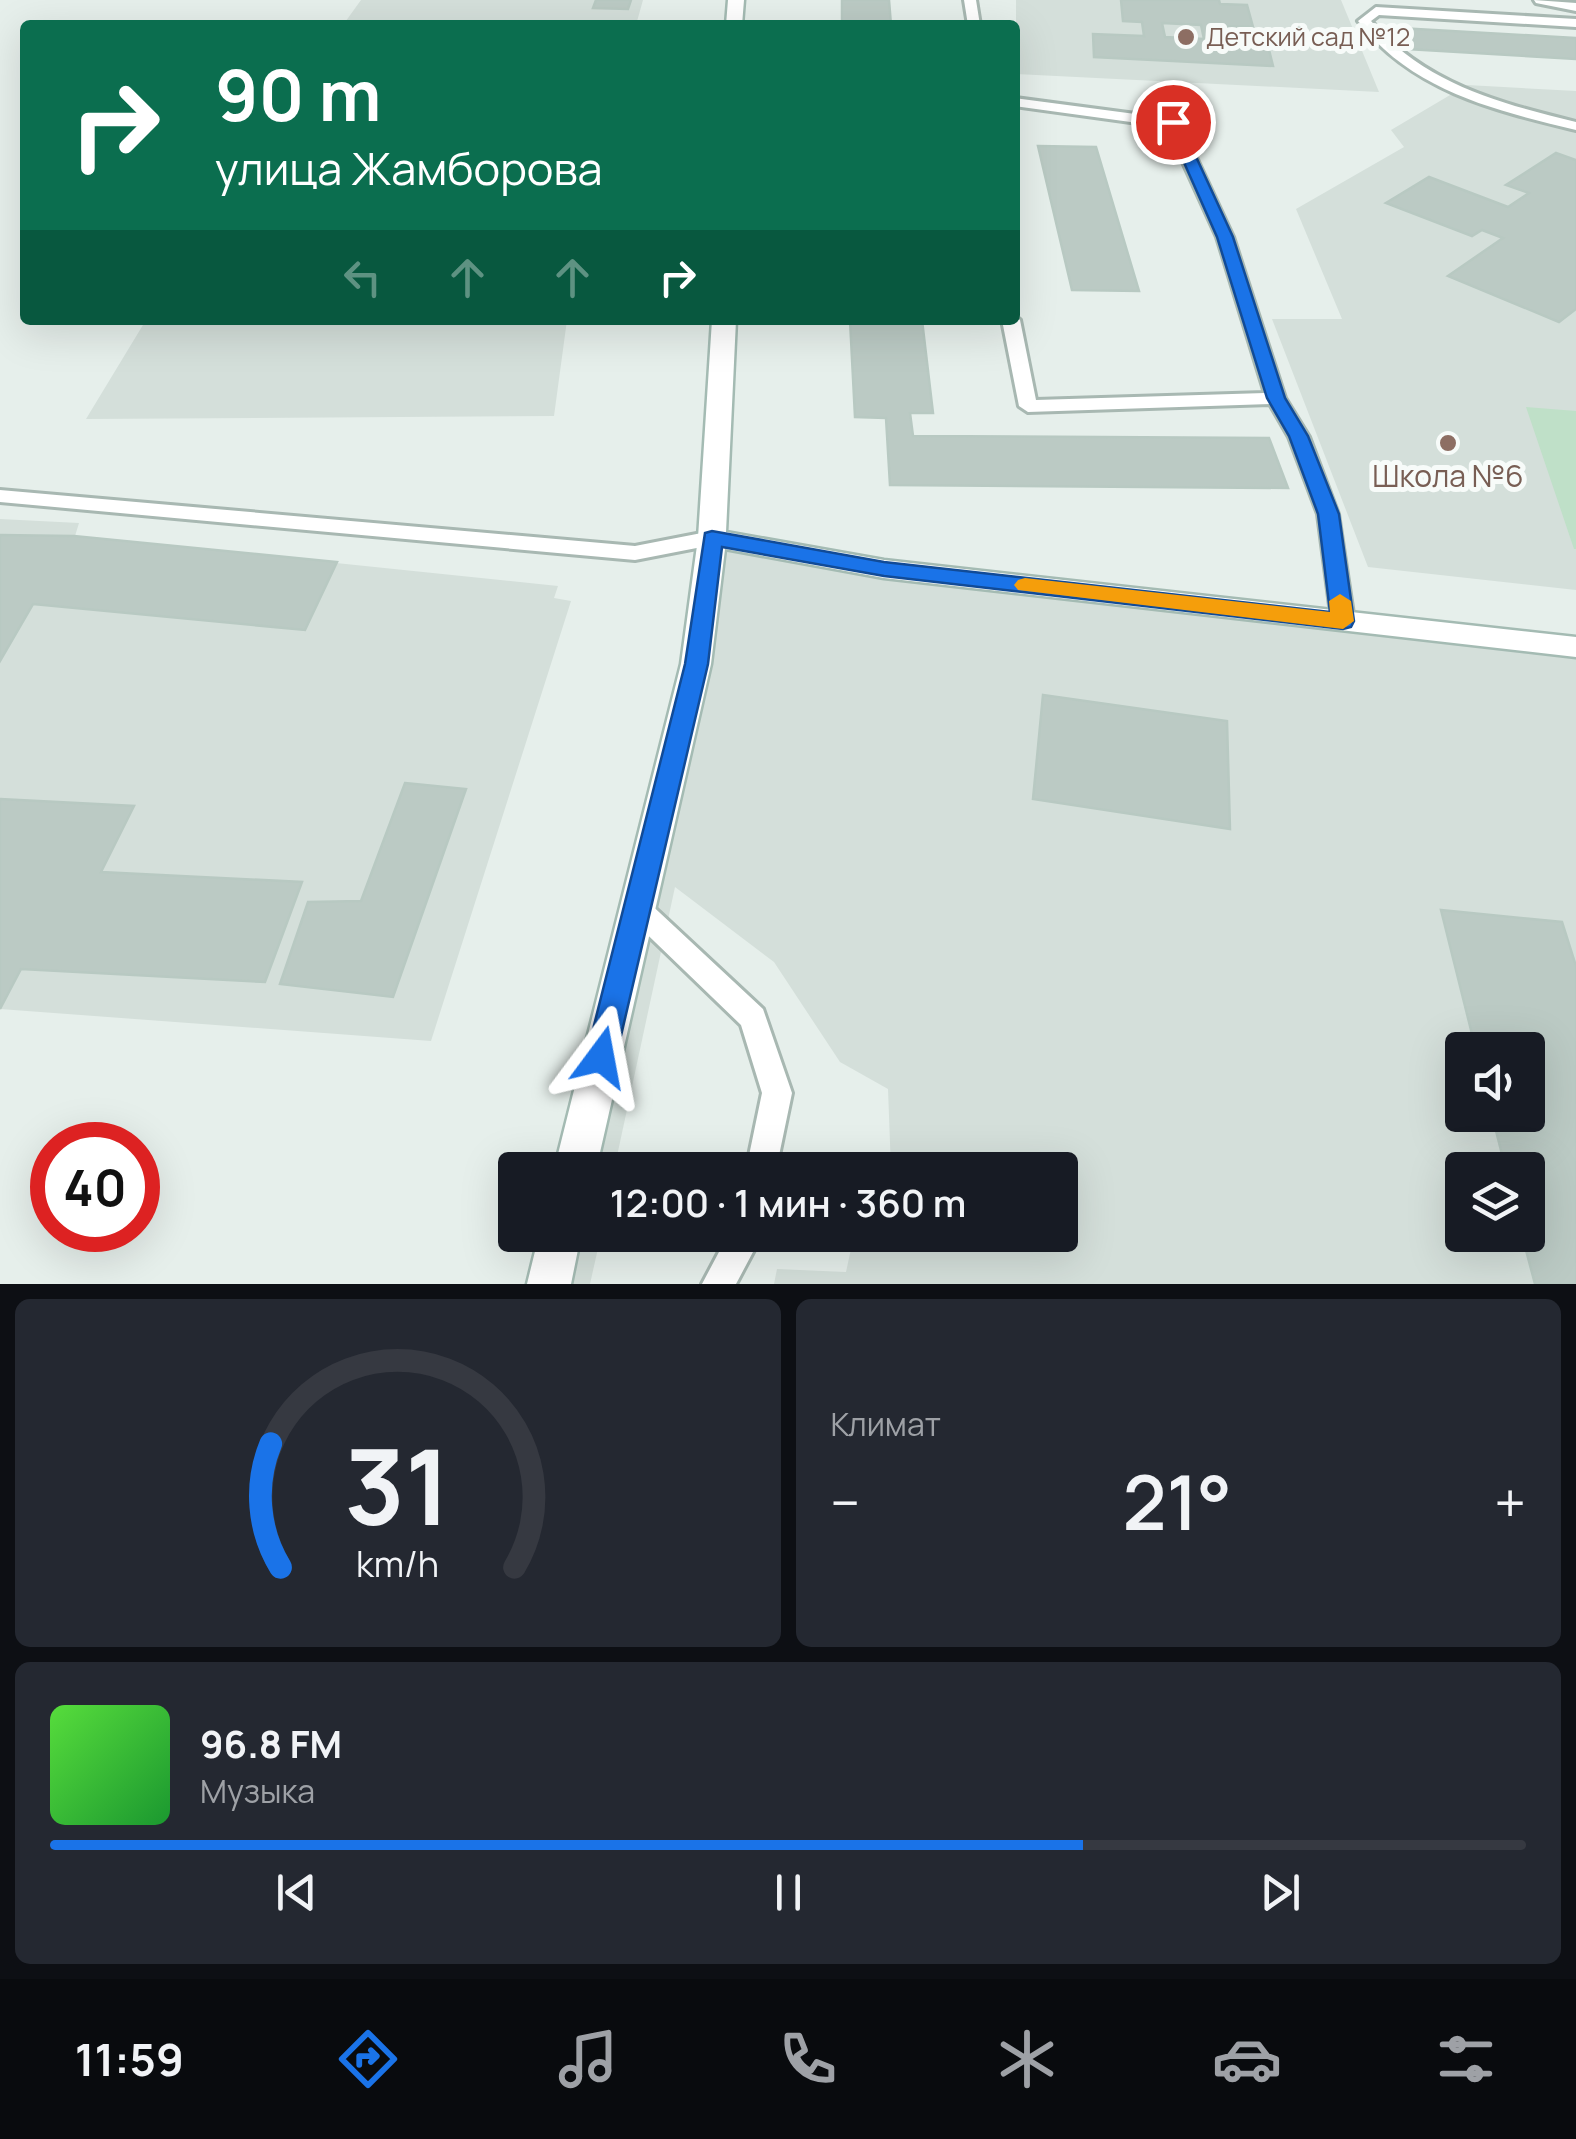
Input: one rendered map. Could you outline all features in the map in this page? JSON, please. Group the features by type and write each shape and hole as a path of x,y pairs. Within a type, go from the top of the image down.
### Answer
{"street":[{"path":"579,1152 696,664 712,538 724,325"},
{"path":"712,538 884,569 1576,647"},
{"path":"549,1284 556,1252"}],"lane":[{"path":"1469,0 1479,18"},
{"path":"1540,0 1576,7"},
{"path":"1576,23 1376,12 1364,21 1384,50 1421,76 1516,110 1576,126"},
{"path":"1020,103 1173,122 1225,237 1276,398 1298,436 1328,514 1343,621"},
{"path":"1012,325 1028,406 1276,398"},
{"path":"0,496 634,553 712,538"},
{"path":"636,907 753,1018 777,1093 765,1152"},
{"path":"718,1284 736,1252"}],"shaded area":[{"path":"361,0 643,0 637,20 347,20"},
{"name":"Детский сад №12","path":"1016,0 1341,0 1379,92 1020,74 1020,20 1016,20"},
{"name":"Школа №6","path":"1467,85 1576,91 1576,590 1368,567 1272,319 1342,319 1296,209 1404,147 1391,130"},
{"path":"143,325 566,325 554,416 86,419"},
{"path":"0,519 79,523 75,536 558,586 554,598 571,601 431,1041 0,1009"},
{"path":"712,538 884,569 1576,647 1576,1284 774,1284 777,1269 846,1272 850,1252 1078,1252 1078,1152 890,1152 888,1089 840,1062 774,962 675,887 618,1152 579,1152"},
{"path":"556,1252 597,1252 590,1284 549,1284"}],"green space":[{"path":"1526,407 1576,411 1576,549 1574,549"}],"building":[{"path":"596,0 631,0 628,9 593,8"},
{"path":"842,0 889,0 891,20 842,20"},
{"path":"1121,0 1219,0 1220,4 1247,5 1253,27 1221,26 1224,40 1267,42 1273,66 1094,57 1093,34 1144,36 1142,22 1123,21","holes":["1162,23 1201,25 1204,39 1165,37"]},
{"path":"1399,28 1576,38 1576,59 1407,49"},
{"path":"1038,146 1096,147 1139,291 1072,290"},
{"path":"1556,153 1576,160 1576,309 1559,322 1448,276 1503,238 1482,230 1472,236 1386,203 1429,177 1508,207 1529,193 1506,185"},
{"path":"850,325 923,325 933,413 910,413 913,436 1269,438 1288,488 890,485 886,418 855,417"},
{"path":"0,535 74,536 337,562 305,630 33,604 0,661"},
{"path":"1043,695 1227,721 1230,829 1033,799"},
{"path":"405,783 466,789 393,997 280,984 308,902 361,901"},
{"path":"0,799 134,806 101,872 302,882 265,982 21,969 0,1009"},
{"path":"1441,910 1562,922 1576,966 1576,1284 1535,1284 1527,1252 1545,1252 1545,1152 1501,1152 1496,1132 1545,1132 1545,1032 1472,1032"}],"slow traffic":[{"path":"1025,585 1343,621 1340,601"}],"place":[{"name":"Детский сад №12","path":"1186,37"},
{"name":"Школа №6","path":"1448,443"}],"route":[{"path":"601,1057 696,664 712,538 884,569 1343,621 1328,514 1298,436 1276,398 1225,237 1173,122"}]}
